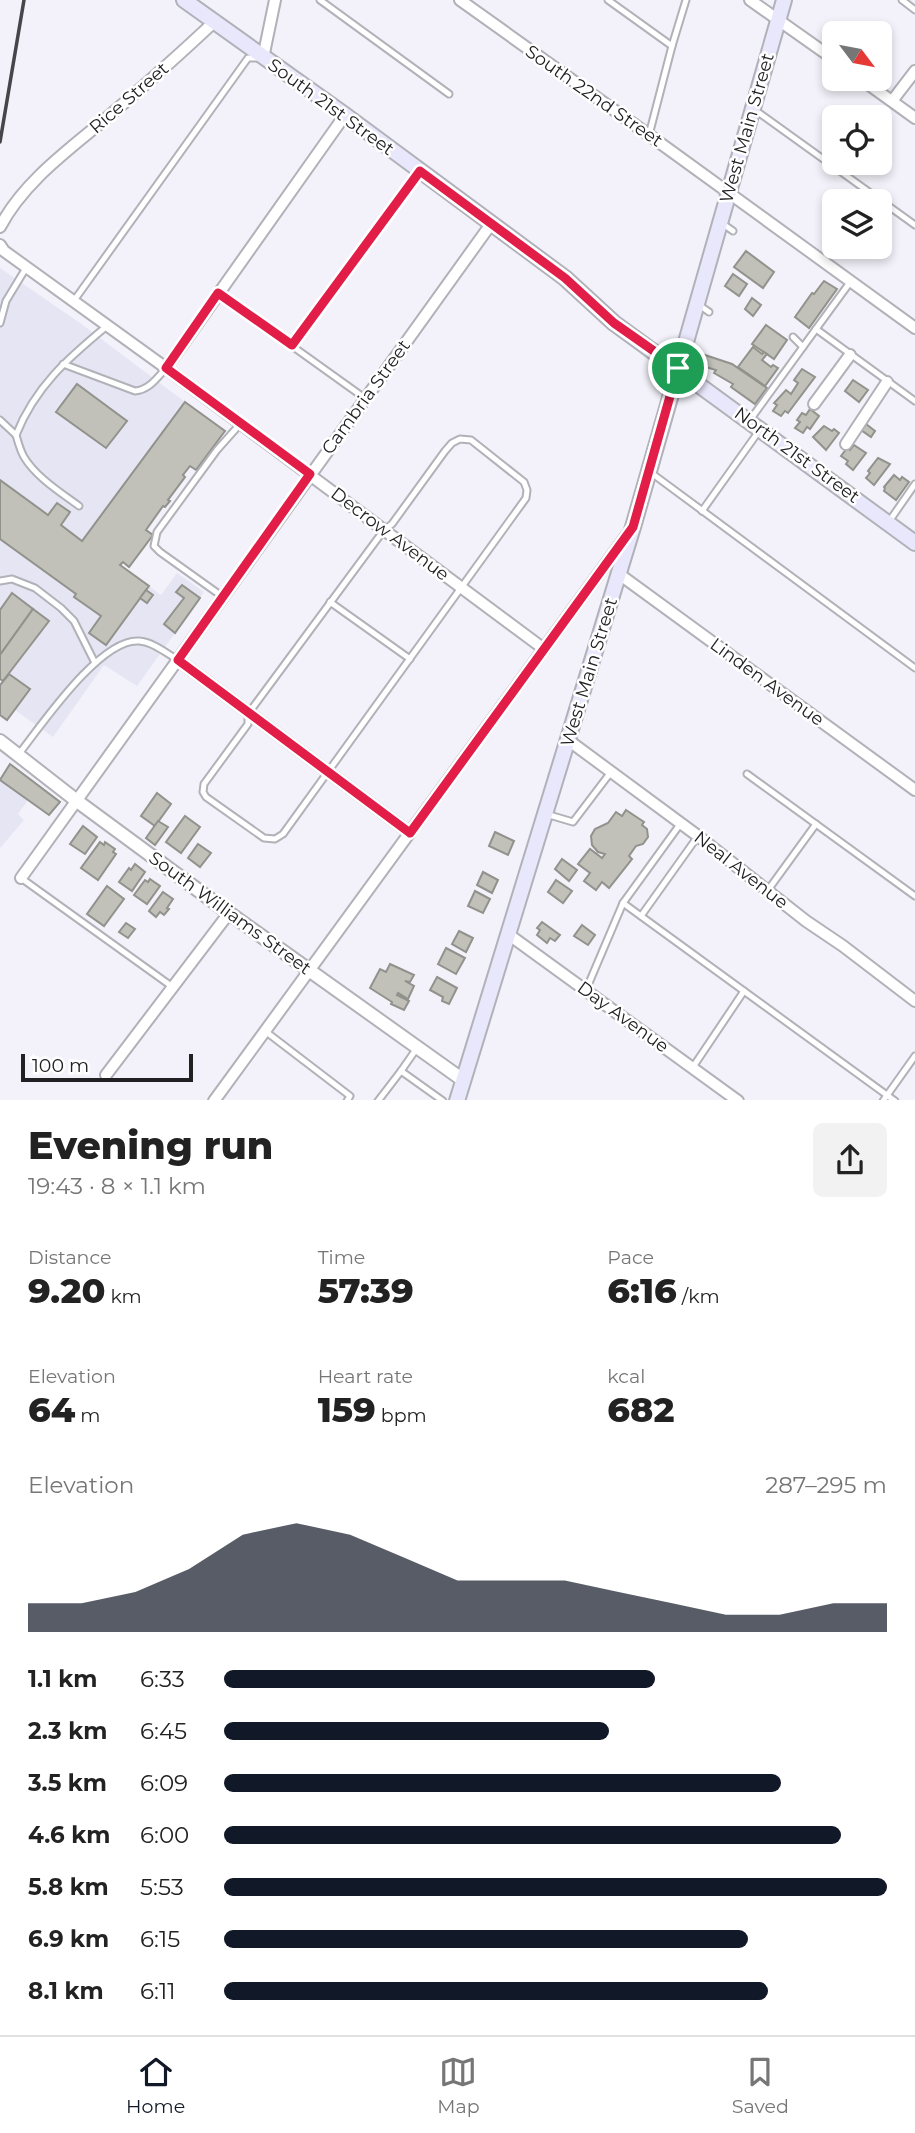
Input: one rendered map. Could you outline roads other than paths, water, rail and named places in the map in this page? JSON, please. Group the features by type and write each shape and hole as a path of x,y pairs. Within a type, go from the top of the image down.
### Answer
{"main road":[{"name":"South 21st Street","path":"185,0 565,278 614,323 678,368"},
{"name":"West Main Street","path":"457,1100 633,527 678,368 703,308 726,227 729,193 784,0"},
{"name":"North 21st Street","path":"678,368 915,542"}],"street":[{"path":"263,58 275,0"},
{"name":"South 22nd Street","path":"460,0 729,193 814,261 851,281 915,328"},
{"path":"750,0 822,51"},
{"name":"Rice Street","path":"0,227 10,209 43,172 214,22"},
{"path":"892,101 915,71"},
{"path":"878,91 915,118"},
{"path":"166,368 345,115"},
{"name":"Cambria Street","path":"21,878 491,223"},
{"name":"Decrow Avenue","path":"0,245 26,268 241,423 544,649"},
{"path":"814,404 850,355"},
{"path":"846,444 887,382"},
{"path":"215,1100 633,527"},
{"name":"Linden Avenue","path":"619,573 915,790"},
{"path":"178,660 410,833"},
{"name":"Neal Avenue","path":"568,740 915,1001"},
{"name":"South Williams Street","path":"0,741 229,913 463,1080"},
{"path":"106,1076 229,913"},
{"name":"Day Avenue","path":"508,934 737,1100"}],"lane":[{"path":"320,0 449,94"},
{"path":"608,0 672,46"},
{"path":"649,135 686,0"},
{"path":"902,0 915,10"},
{"path":"73,302 248,58 263,58"},
{"path":"752,108 915,225"},
{"path":"292,345 420,171"},
{"path":"0,323 6,301 26,268"},
{"path":"702,511 803,347 851,281"},
{"path":"218,293 366,399"},
{"path":"16,435 26,412 42,388 63,364 107,326"},
{"path":"816,329 915,401"},
{"path":"793,337 803,347"},
{"path":"63,364 135,391 152,383 166,368"},
{"path":"0,420 16,435 23,455 33,468 79,506"},
{"path":"223,597 154,546 157,532 217,450 241,423"},
{"path":"460,439 471,440 524,482 527,490 521,507 462,588 283,834 275,839 264,838 206,797 203,792 204,785 248,724 248,714 384,530 452,443 460,439"},
{"path":"649,471 915,668"},
{"path":"888,523 915,484"},
{"path":"0,581 12,579 35,588 61,608 74,621 95,663"},
{"path":"330,602 410,660"},
{"path":"18,755 56,706 95,663 125,642 149,644 178,660"},
{"path":"545,814 573,822 611,772"},
{"path":"747,774 915,896"},
{"path":"586,990 623,903 681,823"},
{"path":"768,890 816,824"},
{"path":"641,916 698,836"},
{"path":"21,878 174,988"},
{"path":"623,903 885,1098 915,1056"},
{"path":"693,1068 744,991"},
{"path":"265,1031 349,1098"},
{"path":"379,1100 417,1048"},
{"path":"401,1071 442,1100"}],"railway":[{"path":"0,142 24,0"}]}
